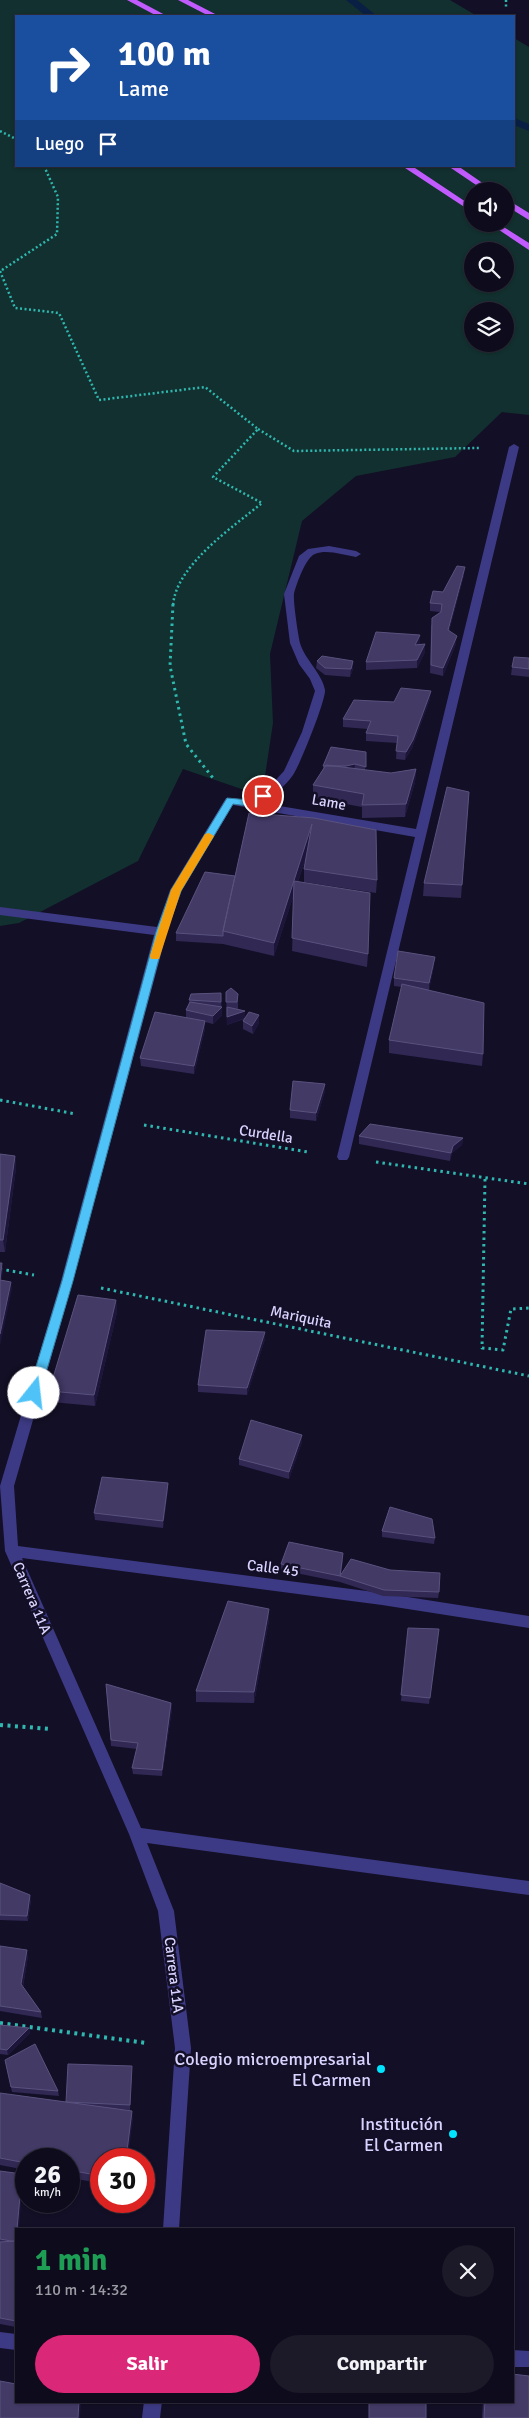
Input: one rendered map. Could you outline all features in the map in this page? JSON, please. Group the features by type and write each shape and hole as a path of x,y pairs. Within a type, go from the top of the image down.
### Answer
{"main road":[{"path":"131,0 161,15"},
{"path":"182,0 212,15"},
{"path":"408,167 464,205"},
{"path":"454,167 476,182"},
{"path":"514,207 529,217"},
{"path":"506,232 529,247"}],"street":[{"path":"343,1157 514,447"},
{"path":"252,804 275,788 289,773 307,732 320,691 315,678 304,664 295,643 289,594 298,570 304,556 312,551 329,549 356,554"},
{"name":"Lame","path":"230,800 422,834"},
{"name":"Carrera 11A","path":"171,2228 183,2048 166,1911 136,1834 89,1732 12,1550 3,1485 68,1281 161,932 176,890 230,800"},
{"path":"0,911 161,932"},
{"name":"Calle 45","path":"12,1550 382,1599 529,1622"},
{"path":"136,1834 529,1888"},
{"path":"0,2340 15,2342"},
{"path":"514,2358 529,2359"},
{"path":"151,2418 153,2403"}],"path":[{"path":"506,0 506,8"},
{"path":"0,131 15,138"},
{"path":"44,167 58,197 57,234 1,270 15,308 59,313 99,400 205,387 258,430 294,452 514,447"},
{"path":"230,800 186,744 170,666 174,592 200,556 262,503 213,478 258,430"},
{"name":"Curdella","path":"0,1100 343,1157 529,1184"},
{"path":"485,1179 482,1348 503,1350 511,1309 529,1308"},
{"name":"Mariquita","path":"68,1281 529,1376"},
{"path":"0,1725 89,1732"},
{"path":"0,2023 183,2048"}],"green space":[{"path":"0,0 450,0 475,15 15,15 15,167 515,167 515,39 529,47 529,415 502,412 455,457 356,476 302,521 270,654 273,723 262,796 183,769 138,861 19,923 0,926"}],"building":[{"path":"457,566 465,567 448,630 457,636 443,668 431,665 432,618 441,612 442,604 430,603 433,591 443,592"},
{"path":"376,632 420,635 415,645 425,644 417,660 366,662"},
{"path":"322,656 353,661 351,669 325,668 317,661"},
{"path":"514,657 529,658 529,669 512,667"},
{"path":"401,688 431,691 413,740 406,752 396,751 398,736 366,733 371,721 343,719 354,700 394,702"},
{"path":"331,747 366,752 366,767 355,764 323,766"},
{"path":"326,765 391,773 416,769 406,804 362,805 364,794 313,785"},
{"path":"447,787 469,792 462,885 424,883"},
{"path":"249,813 314,818 376,830 377,880 304,869 312,824 274,943 223,931"},
{"path":"205,872 235,876 223,936 176,933"},
{"path":"294,881 370,893 368,954 292,938"},
{"path":"398,951 435,957 429,983 394,978"},
{"path":"402,984 484,1003 483,1054 389,1040"},
{"path":"231,988 238,994 237,1002 226,1002 226,992"},
{"path":"221,993 221,1002 189,1000 191,994"},
{"path":"190,1002 222,1007 213,1016 186,1010"},
{"path":"227,1007 245,1011 227,1017"},
{"path":"155,1012 205,1021 194,1066 140,1058"},
{"path":"249,1012 259,1015 252,1026 243,1021"},
{"path":"293,1081 325,1084 316,1113 290,1110"},
{"path":"370,1124 463,1138 453,1146 451,1153 359,1136"},
{"path":"0,1154 15,1156 3,1240 0,1240"},
{"path":"0,1263 2,1263 0,1280"},
{"path":"0,1280 11,1282 0,1334"},
{"path":"78,1295 116,1300 94,1395 49,1391"},
{"path":"206,1330 265,1332 247,1388 198,1385"},
{"path":"251,1420 302,1435 289,1472 239,1459"},
{"path":"102,1477 168,1483 163,1521 94,1513"},
{"path":"390,1507 432,1519 435,1538 382,1531"},
{"path":"289,1542 343,1553 340,1576 281,1564"},
{"path":"351,1559 390,1570 440,1573 439,1592 384,1590 340,1576"},
{"path":"228,1601 269,1609 254,1692 196,1691"},
{"path":"408,1628 439,1629 430,1698 401,1695"},
{"path":"106,1684 171,1703 162,1770 132,1768 138,1743 111,1740"},
{"path":"0,1883 30,1895 27,1916 0,1915"},
{"path":"0,1946 27,1950 21,1984 41,2012 0,2006"},
{"path":"0,2025 29,2028 7,2050 0,2049"},
{"path":"35,2044 58,2091 11,2087 5,2060"},
{"path":"68,2064 132,2066 130,2105 66,2102"},
{"path":"0,2093 132,2111 127,2148 90,2148 90,2174 80,2172 80,2148 15,2148 15,2161 0,2158"},
{"path":"0,2171 15,2173 15,2213 18,2213 17,2228 15,2228 15,2241 0,2239"},
{"path":"15,2241 15,2321 0,2318 0,2242"},
{"path":"514,2374 529,2376 529,2418 484,2418 485,2403 514,2403"},
{"path":"0,2381 15,2384 15,2403 79,2403 78,2418 0,2418"},
{"path":"369,2403 426,2403 426,2418 369,2418"}],"waterway":[{"path":"351,0 371,15"},
{"path":"515,121 529,128"}],"slow traffic":[{"path":"155,956 161,932 176,890 209,836"}],"place":[{"name":"Colegio microempresarial El Carmen","path":"381,2069"},
{"name":"Institución El Carmen","path":"453,2134"}],"route":[{"path":"34,1393 68,1281 161,932 176,890 230,800 252,804 263,796"}]}
